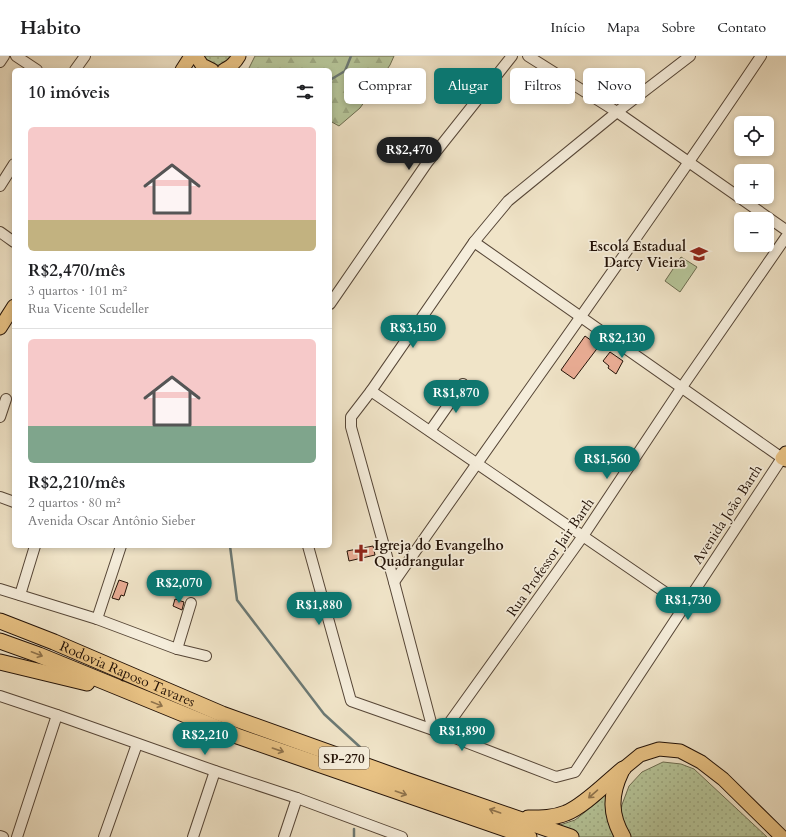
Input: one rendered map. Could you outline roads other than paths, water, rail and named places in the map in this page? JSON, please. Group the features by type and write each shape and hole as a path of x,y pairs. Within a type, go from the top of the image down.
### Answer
{"highway":[{"name":"Rodovia Raposo Tavares","path":"0,621 54,642 222,714 572,837"},
{"name":"Rodovia Raposo Tavares","path":"0,641 39,655 130,694 237,736 529,837"},
{"path":"0,662 130,694"},
{"path":"518,819 546,818 566,813 582,804 623,769"},
{"path":"623,769 615,784 612,806 617,827 623,837"}],"main road":[{"path":"183,68 191,56"},
{"path":"196,56 202,65 208,68"},
{"path":"229,68 239,56"},
{"path":"0,328 12,309"},
{"path":"623,769 640,756 659,749 680,750 701,762 723,779 780,835"}],"street":[{"path":"0,62 4,56"},
{"path":"16,56 34,68"},
{"path":"76,68 85,56"},
{"path":"332,301 427,163 512,56"},
{"path":"528,56 617,112 786,230"},
{"path":"438,731 394,582 351,427 351,417 371,391 474,242 508,202 617,112 690,56"},
{"path":"394,582 476,463 690,163 761,56"},
{"path":"0,186 12,167"},
{"path":"0,232 12,241"},
{"name":"Rua Professor Jair Barth","path":"438,731 583,536 682,387 786,237"},
{"path":"474,242 785,457"},
{"path":"430,431 463,384"},
{"path":"371,391 685,606"},
{"path":"0,418 7,399"},
{"name":"Avenida João Barth","path":"438,731 556,777 575,772 785,457"},
{"path":"0,497 12,501"},
{"path":"20,595 34,548"},
{"path":"97,619 120,548"},
{"path":"309,548 350,701 438,731"},
{"path":"0,589 97,619 177,649 206,656"},
{"path":"177,649 191,603"},
{"path":"0,696 57,714 137,744 298,798 402,837"},
{"path":"17,837 57,714"},
{"path":"104,837 137,744"},
{"path":"193,837 215,771"},
{"path":"284,837 298,798"}],"waterway":[{"path":"332,79 345,71 351,56"},
{"path":"230,548 237,600 324,714 360,747"},
{"path":"354,829 354,837"}],"place":[{"name":"Escola Estadual Darcy Vieira","path":"699,254"},
{"name":"Igreja do Evangelho Quadrangular","path":"361,553"}]}
